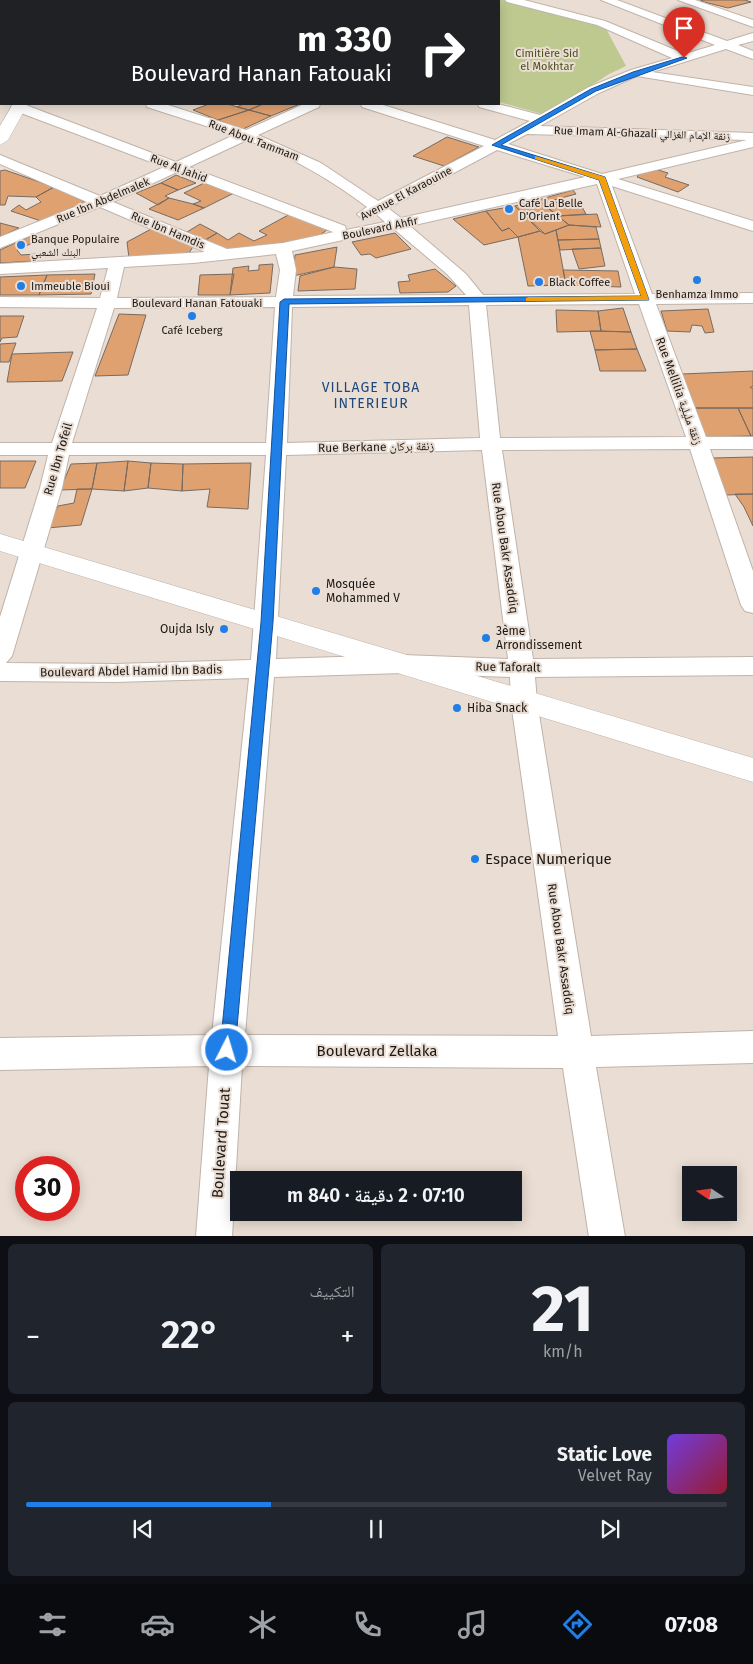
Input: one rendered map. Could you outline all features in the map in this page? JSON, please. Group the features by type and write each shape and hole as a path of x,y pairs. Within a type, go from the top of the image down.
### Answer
{"main road":[{"path":"0,140 19,105"},
{"path":"0,542 753,770"}],"street":[{"path":"511,0 606,24 621,34 684,58"},
{"path":"525,4 539,0"},
{"path":"607,0 753,55"},
{"path":"684,0 753,24"},
{"name":"Avenue El Karaouine","path":"317,242 377,207 524,130 594,90 635,73 753,37"},
{"path":"635,73 753,91"},
{"name":"Rue Al Jahid","path":"19,105 340,229"},
{"name":"Rue Abou Tammam","path":"155,105 246,136 300,158 377,207 398,224"},
{"name":"Rue Ibn Abdelmalek","path":"0,243 178,168 312,105"},
{"path":"370,105 753,226"},
{"path":"488,105 541,120"},
{"name":"Rue Imam Al-Ghazali زنقة الإمام الغزالي","path":"442,128 674,132 753,136"},
{"path":"674,132 753,157"},
{"name":"Boulevard Ahfir","path":"0,270 226,255 282,248 398,224 753,143"},
{"name":"Rue Ibn Hamdis","path":"0,158 226,255"},
{"name":"Rue Mellilia زنقة مليلية","path":"602,178 753,604"},
{"path":"398,224 473,291 477,300"},
{"name":"Boulevard Touat","path":"214,1236 227,1050 267,622 276,449 281,398 284,302 288,270 282,248"},
{"name":"Rue Ibn Tofeil","path":"0,656 30,552 51,488 60,449 107,303 117,263"},
{"name":"Boulevard Hanan Fatouaki","path":"0,302 107,303 753,298"},
{"name":"Rue Abou Bakr Assaddiq","path":"477,300 491,444 522,668 524,702 607,1236"},
{"name":"Rue Berkane زنقة بركان","path":"0,449 276,449 491,444 753,443"},
{"name":"Rue Taforalt","path":"262,669 403,664 522,668 753,666"},
{"name":"Boulevard Abdel Hamid Ibn Badis","path":"0,672 115,673 262,669"},
{"name":"Boulevard Zellaka","path":"0,1054 227,1050 577,1052 753,1047"}],"green space":[{"name":"Cimitière Sid el Mokhtar","path":"500,0 604,25 626,66 609,74 546,115 500,102"}],"building":[{"path":"745,0 751,2 728,8 700,1"},
{"path":"206,105 231,105 249,110 218,120 193,110"},
{"path":"241,105 261,105 249,110 237,107"},
{"path":"261,105 298,105 271,116 249,110"},
{"path":"249,110 271,116 241,130 218,120"},
{"path":"447,137 479,147 444,166 413,156"},
{"path":"5,170 54,187 36,197 8,196 5,205 0,205 0,171"},
{"path":"658,170 668,173 665,177 689,185 678,192 637,177 639,174"},
{"path":"176,175 196,183 178,190 161,183"},
{"path":"161,183 178,190 165,196 169,198 158,205 136,193"},
{"path":"204,183 234,193 204,208 193,204 201,201 184,193"},
{"path":"54,187 85,202 41,221 11,211 19,205 26,210 41,202 36,197"},
{"path":"573,190 576,194 554,200 562,207 582,207 586,214 558,216 538,200"},
{"path":"169,198 204,208 178,220 149,209"},
{"path":"538,200 569,225 545,234 515,206"},
{"path":"515,206 540,231 518,237 509,228 502,231 486,211"},
{"path":"486,211 502,231 509,228 518,237 484,245 453,219"},
{"path":"290,214 327,230 317,237 229,252 202,242 217,233 228,240 239,233 254,241 267,235 259,231"},
{"path":"597,214 601,227 569,225 558,216"},
{"path":"0,223 19,228 0,237"},
{"path":"200,224 217,233 202,242 187,232"},
{"path":"569,225 596,227 599,239 558,240 556,230"},
{"path":"153,228 194,245 189,253 129,258 127,242"},
{"path":"556,230 566,285 528,286 518,237 540,231 545,234"},
{"path":"395,233 411,249 376,258 370,254 361,255 352,242"},
{"name":"Banque Populaire البنك الشعبي","path":"33,235 41,239 17,250 21,255 36,254 34,261 0,263 0,250"},
{"path":"599,239 601,248 560,250 558,240"},
{"path":"337,247 334,267 293,276 295,255"},
{"path":"601,248 605,266 579,269 572,249"},
{"path":"273,264 270,293 230,295 233,268 249,266 248,271 259,270 259,265"},
{"path":"334,267 357,269 355,289 298,291 300,276"},
{"path":"435,269 456,286 448,292 400,293 398,282 410,281 408,275"},
{"path":"563,270 618,271 621,287 566,285"},
{"path":"95,274 91,294 39,295 47,275"},
{"path":"234,274 230,295 198,295 200,275"},
{"name":"Immeuble Bioui","path":"47,275 39,295 0,295 0,277"},
{"path":"623,308 631,332 601,331 598,311"},
{"path":"708,309 714,332 705,333 702,326 692,325 690,332 667,331 661,311"},
{"path":"556,310 598,311 601,331 557,332"},
{"path":"119,314 146,315 128,375 95,376"},
{"path":"0,316 24,316 17,337 2,338 0,342"},
{"path":"590,331 631,332 637,349 595,350"},
{"path":"16,343 9,362 0,362 0,344"},
{"path":"637,349 646,371 600,371 595,350"},
{"path":"73,352 62,381 7,382 12,354"},
{"path":"753,371 753,387 750,387 753,389 753,408 691,408 682,374"},
{"path":"691,408 738,408 751,436 703,437"},
{"path":"738,408 753,408 753,436 751,436"},
{"path":"753,457 753,494 726,495 713,458"},
{"path":"0,461 36,461 25,488 0,488"},
{"path":"128,461 151,463 148,488 124,491"},
{"path":"128,461 124,491 92,489 97,463"},
{"path":"97,463 92,489 60,490 71,464"},
{"path":"151,463 183,464 182,491 148,488"},
{"path":"251,463 248,509 207,507 210,489 182,491 183,464"},
{"path":"77,489 92,489 81,525 47,528 58,506 74,503"},
{"path":"735,494 753,494 753,526 744,507"}],"slow traffic":[{"path":"529,299 646,298 628,255 602,178 538,158"}],"place":[{"name":"Café La Belle D'Orient","path":"509,209"},
{"name":"Banque Populaire البنك الشعبي","path":"21,245"},
{"name":"Benhamza Immo","path":"697,280"},
{"name":"Black Coffee","path":"539,282"},
{"name":"Immeuble Bioui","path":"21,286"},
{"name":"Café Iceberg","path":"192,316"},
{"name":"Mosquée Mohammed V","path":"316,591"},
{"name":"Oujda Isly","path":"224,629"},
{"name":"3ème Arrondissement","path":"486,638"},
{"name":"Hiba Snack","path":"457,708"},
{"name":"Espace Numerique","path":"475,859"}],"district":[{"name":"VILLAGE TOBA INTERIEUR","path":"371,396"}],"route":[{"path":"227,1050 267,622 276,449 281,398 284,302 646,298 628,255 602,178 495,145 611,82 684,58"}]}
